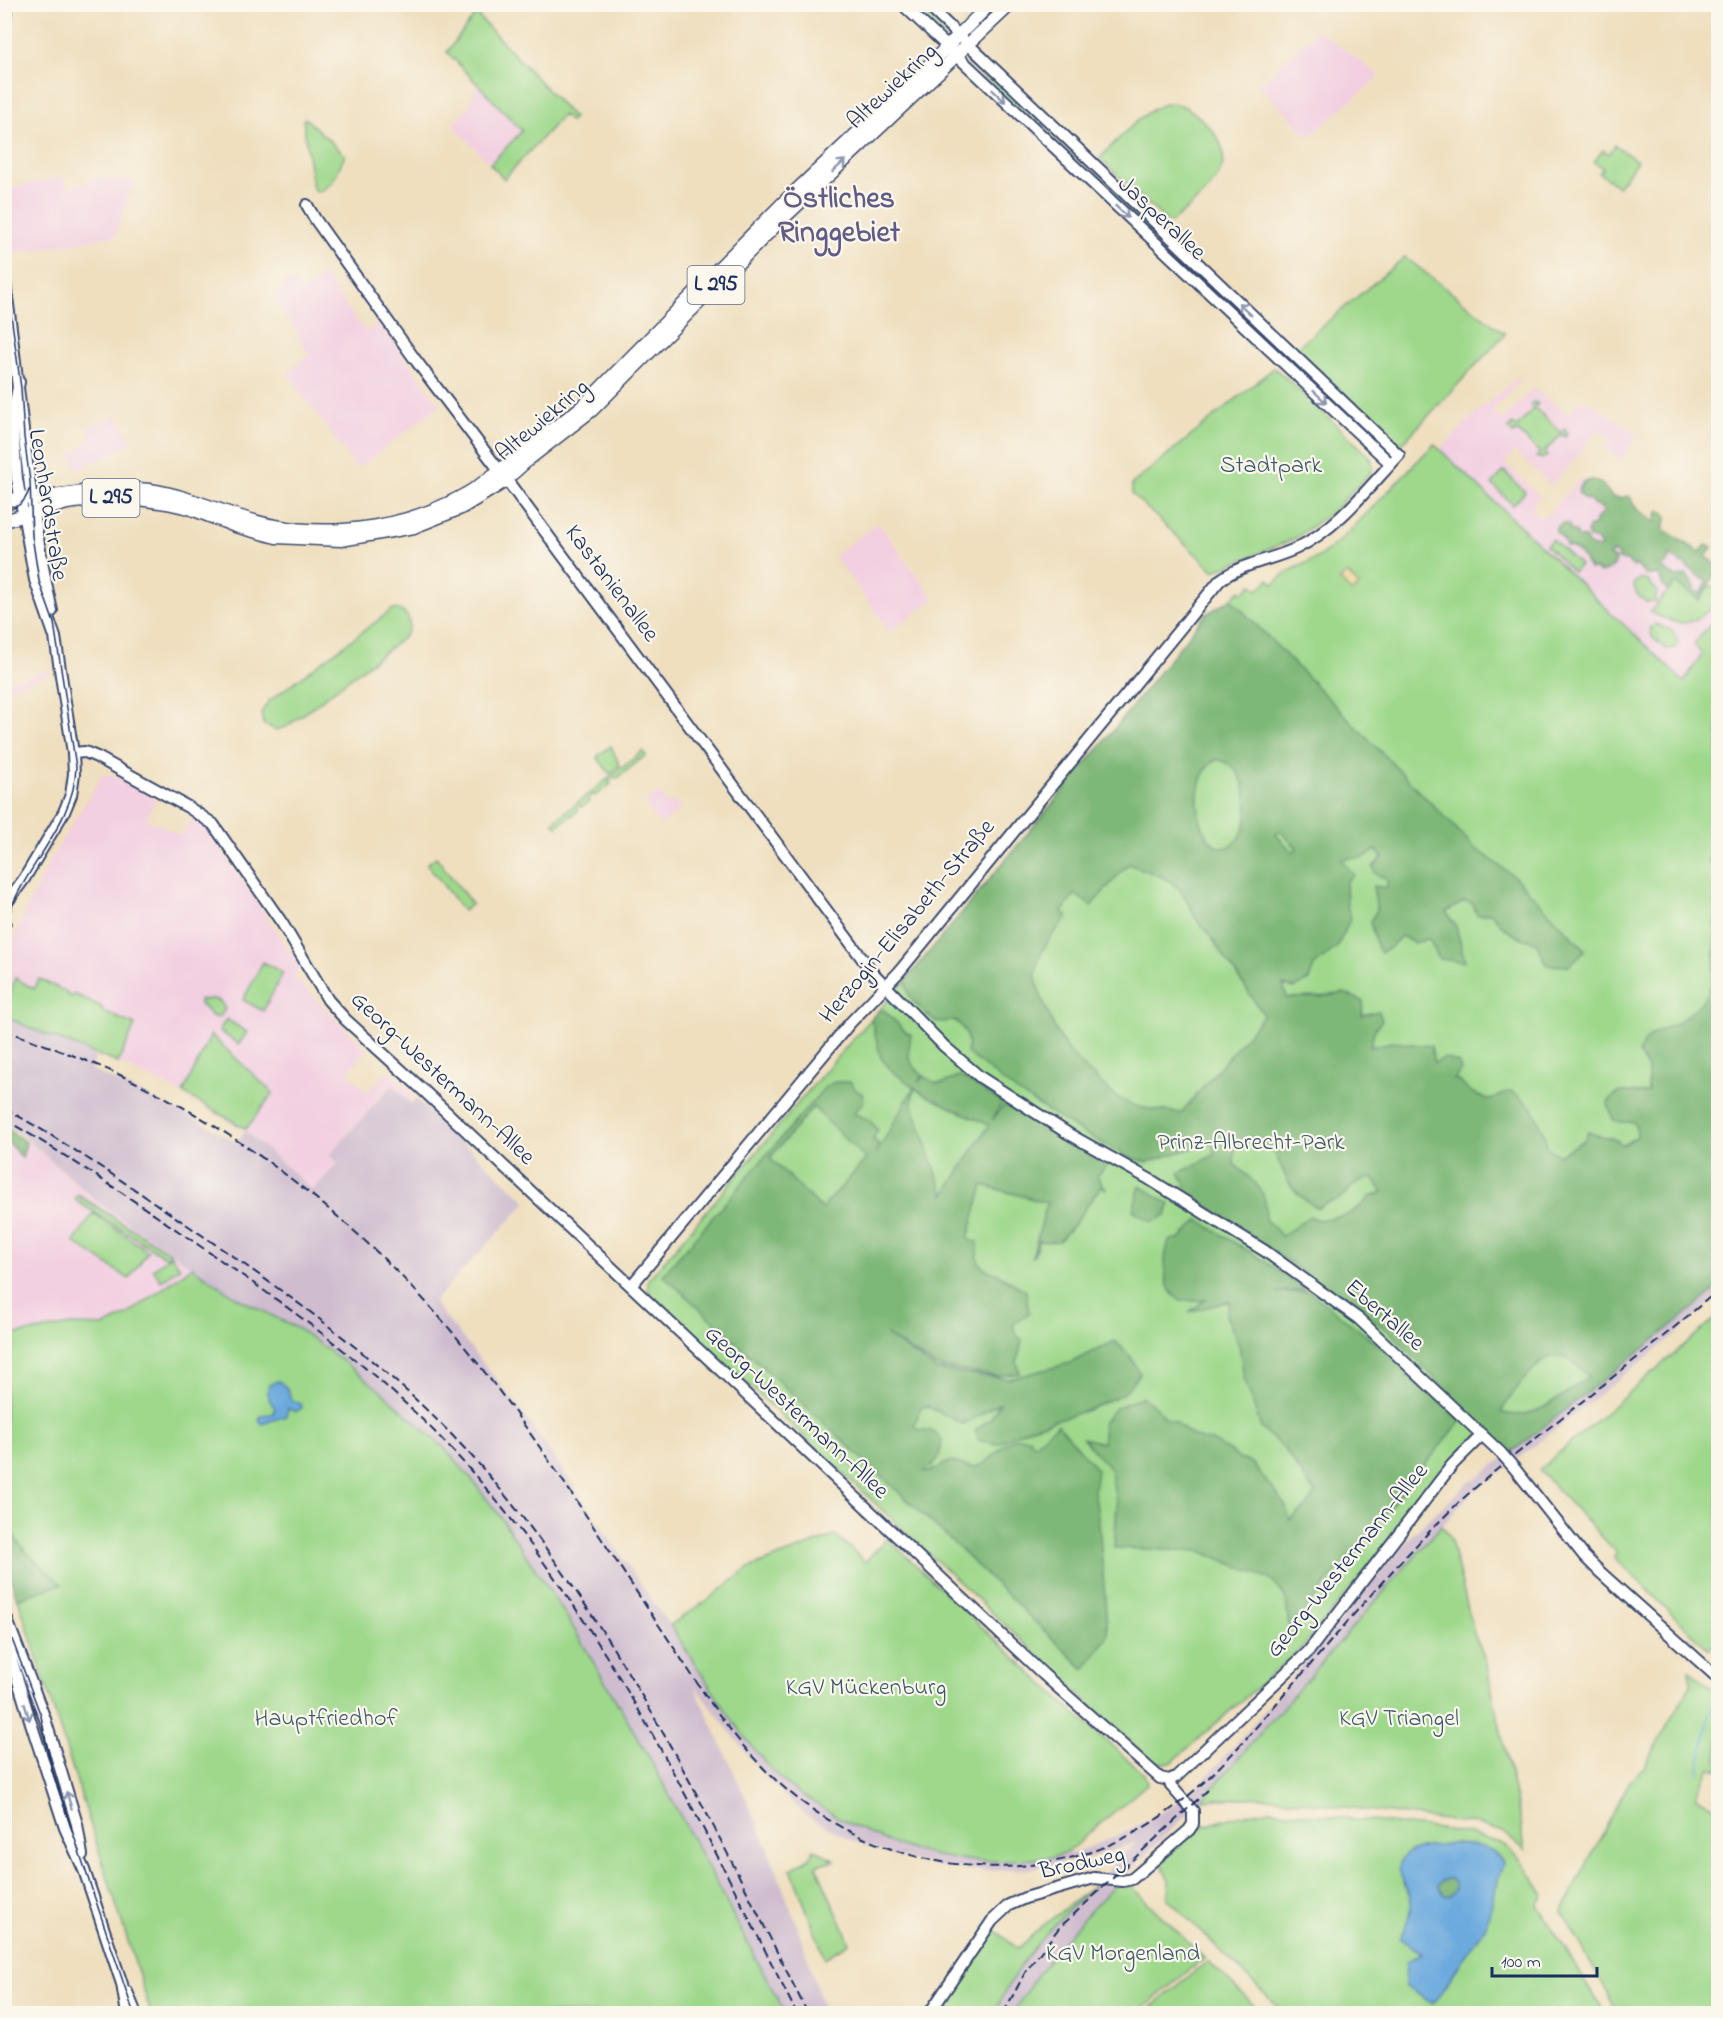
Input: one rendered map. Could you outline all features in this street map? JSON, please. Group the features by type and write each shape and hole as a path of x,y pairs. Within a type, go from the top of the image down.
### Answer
{"main road":[{"name":"L 295","path":"958,35 990,4"},
{"name":"L 295","path":"968,45 1011,4"},
{"name":"Altewiekring","path":"951,52 958,35"},
{"name":"Altewiekring","path":"29,514 60,504 89,499 132,498 177,505 235,526 276,537 307,540 353,539 414,527 474,502 587,402 785,201 951,52 968,45"},
{"name":"Altewiekring","path":"27,498 99,489 143,490 192,499 238,517 276,526 309,530 352,529 396,521 432,509 503,474"},
{"name":"L 295","path":"4,500 27,498"},
{"name":"L 295","path":"4,521 29,514"}],"street":[{"path":"4,24 7,4"},
{"name":"Jasperallee","path":"902,4 1391,464"},
{"name":"Jasperallee","path":"926,4 1399,455"},
{"path":"1080,172 1090,161"},
{"name":"Kastanienallee","path":"307,205 401,340 885,987"},
{"path":"1157,244 1166,234"},
{"name":"Leonhardstraße","path":"4,275 19,382 13,407 12,434 27,498 35,579 54,632 73,753 74,774 66,808 24,879"},
{"name":"Herzogin-Elisabeth-Straße","path":"632,1286 828,1049 885,987 1184,623 1217,586 1298,548 1326,529 1355,503 1399,455"},
{"name":"Georg-Westermann-Allee","path":"73,753 85,752 97,757 188,807 213,824 282,923 318,986 335,1009 1078,1707 1160,1778 1169,1780 1192,1762 1308,1652 1452,1465 1482,1435"},
{"path":"4,906 24,879"},
{"path":"5,922 24,879"},
{"name":"Ebertallee","path":"885,987 961,1062 1016,1101 1245,1239 1359,1319 1501,1453 1584,1556 1600,1572 1719,1678"},
{"path":"4,1612 52,1743 77,1824 84,1870"},
{"path":"4,1635 65,1828 84,1870 122,1984 136,2013"},
{"path":"39,1748 52,1743"},
{"name":"Brodweg","path":"929,2013 992,1921 1005,1908 1025,1898 1094,1878 1123,1881 1132,1879 1189,1830 1193,1824 1193,1811 1171,1786 1169,1780"},
{"path":"122,1984 127,2013"}],"shaded area":[{"path":"1316,31 1380,76 1309,137 1259,85"},
{"path":"477,84 522,131 490,164 453,125 468,107"},
{"path":"65,176 67,187 100,178 134,181 115,236 10,254 5,214 5,189"},
{"path":"324,276 365,332 379,323 440,405 357,469 287,373 310,354 293,325 280,308 275,307 284,283 294,281 302,291"},
{"path":"1518,377 1521,379 1492,410 1503,420 1533,389 1569,415 1577,403 1586,401 1591,403 1638,434 1621,460 1605,449 1612,439 1597,430 1579,455 1551,485 1515,452 1504,463 1540,496 1533,504 1535,507 1532,510 1540,518 1543,515 1546,516 1581,478 1599,496 1718,570 1709,583 1718,589 1718,615 1713,620 1714,656 1690,688 1619,620 1609,614 1608,610 1440,450 1475,414"},
{"path":"118,415 133,443 78,470 70,455 91,439 87,428"},
{"path":"878,523 934,599 890,631 834,556"},
{"path":"49,670 49,674 5,690 5,682"},
{"path":"103,774 115,776 156,799 146,819 182,836 191,819 208,829 300,967 294,977 367,1050 347,1073 368,1092 388,1070 414,1095 408,1101 391,1085 329,1155 338,1163 313,1190 245,1131 182,1094 118,1063 5,1016 9,984 5,982 14,939 51,859"},
{"path":"659,792 668,804 674,801 681,810 660,825 648,809 646,802"},
{"path":"4,1016 96,1054 92,1070 198,1120 237,1143 245,1131 313,1190 338,1163 329,1155 392,1085 411,1104 416,1099 527,1202 433,1302 510,1396 741,1730 783,1780 820,1807 866,1833 895,1845 947,1859 1000,1862 1080,1851 1126,1832 1171,1807 1203,1781 1414,1533 1467,1484 1508,1455 1718,1287 1718,1295 1681,1330 1470,1494 1206,1796 1081,1920 1052,1954 1028,1987 1013,2013 995,2013 1012,1979 1032,1949 1135,1843 1090,1857 1031,1869 985,1871 947,1868 893,1856 851,1840 807,1816 764,1776 694,1685 762,1834 796,1922 825,2013 785,2013 649,1757 567,1617 499,1515 472,1480 445,1449 382,1392 340,1359 300,1330 234,1296 98,1202 27,1139 5,1124"},
{"path":"4,1139 22,1157 27,1139 98,1202 192,1267 127,1315 104,1326 71,1325 5,1336 10,1255 4,1251 7,1218"}],"green space":[{"path":"906,5 919,5 944,28 949,36 946,38"},
{"path":"476,14 574,118 570,121 563,115 504,179 490,164 522,131 447,52"},
{"path":"975,57 1084,160 1078,166 968,63"},
{"path":"1169,103 1189,109 1205,123 1218,138 1223,152 1222,165 1217,178 1208,190 1171,223 1165,220 1100,158 1141,118 1150,111"},
{"path":"305,118 345,155 332,183 319,192 313,188 303,120"},
{"path":"1615,145 1637,161 1618,187 1599,173 1603,168 1594,162 1603,150 1609,154"},
{"path":"1091,167 1161,232 1155,239 1085,173"},
{"path":"1168,239 1281,346 1275,352 1162,245"},
{"name":"Stadtpark","path":"1405,257 1505,334 1399,447 1296,348"},
{"path":"1288,354 1389,449 1385,454 1283,358"},
{"name":"Stadtpark","path":"1274,368 1370,457 1373,466 1371,472 1333,511 1294,539 1214,571 1132,494 1132,484"},
{"path":"1534,402 1538,404 1535,408 1561,432 1565,429 1567,433 1565,437 1562,434 1544,452 1547,456 1542,459 1536,457 1540,453 1517,431 1513,434 1509,429 1512,424 1517,427 1533,409 1530,405"},
{"name":"Prinz-Albrecht-Park","path":"1434,444 1684,682 1702,654 1694,644 1718,615 1718,1287 1508,1455 1484,1430 1465,1447 1306,1644 1171,1763 1153,1763 648,1291 648,1280 838,1056 906,980 1112,732 1205,615 1231,599 1240,590 1243,593 1252,584 1258,590 1269,579 1274,584 1285,573 1317,558 1341,540"},
{"path":"1504,471 1525,492 1513,505 1492,484"},
{"path":"1593,480 1602,484 1612,497 1631,498 1637,509 1654,522 1659,511 1663,512 1667,517 1663,529 1700,552 1706,545 1712,547 1706,556 1718,566 1718,569 1699,600 1675,583 1668,591 1659,575 1645,575 1644,571 1636,565 1634,567 1619,559 1616,553 1609,556 1616,560 1614,565 1600,573 1595,569 1590,569 1576,550 1566,546 1562,537 1556,532 1556,528 1562,524 1569,525 1570,530 1576,532 1578,537 1585,538 1589,545 1598,548 1601,546 1597,541 1589,538 1587,532 1604,512 1578,492 1583,482","holes":["1670,554 1681,564 1684,563 1697,576 1707,581 1701,593 1693,591 1694,587 1687,575 1676,577 1662,568 1670,560"]},
{"path":"1552,539 1580,565 1573,572 1546,545"},
{"path":"1641,579 1648,581 1657,591 1655,602 1646,602 1637,594 1634,583"},
{"path":"1675,583 1699,600 1710,585 1718,589 1718,603 1693,621 1679,623 1650,612"},
{"path":"1231,599 1474,847 1515,877 1585,950 1569,966 1547,965 1536,942 1510,932 1491,913 1477,915 1473,904 1465,901 1446,912 1456,926 1465,962 1439,959 1429,939 1414,943 1401,936 1391,947 1381,953 1370,922 1377,910 1373,886 1387,888 1387,879 1376,874 1373,867 1383,857 1376,850 1363,858 1341,860 1354,875 1346,882 1347,907 1351,917 1338,946 1314,966 1309,980 1295,988 1283,985 1287,998 1320,997 1344,993 1363,1001 1362,1015 1379,1011 1382,1020 1374,1031 1370,1047 1391,1042 1431,1046 1434,1063 1445,1058 1459,1063 1461,1070 1454,1080 1460,1081 1480,1097 1489,1099 1511,1091 1532,1107 1543,1131 1547,1147 1559,1155 1584,1140 1588,1132 1609,1137 1623,1145 1637,1136 1636,1125 1633,1122 1613,1120 1608,1103 1612,1097 1621,1092 1648,1092 1648,1069 1638,1053 1649,1037 1679,1022 1701,1003 1708,993 1714,966 1716,933 1715,870 1708,860 1718,846 1718,1287 1508,1455 1390,1332 1185,1190 1185,1183 1179,1173 1214,1155 1212,1142 1148,1162 1130,1158 1080,1131 1017,1092 967,1053 966,1036 963,1028 956,1021 936,1022 920,1009 909,993 906,980 1112,732 1205,615","holes":["1215,760 1227,763 1237,771 1243,784 1247,815 1244,829 1237,841 1227,847 1220,847 1212,842 1205,831 1198,810 1199,787 1208,767","1280,831 1297,848 1293,852 1276,835","1128,864 1172,883 1183,894 1198,921 1264,1015 1181,1113 1141,1107 1116,1096 1071,1054 1049,1016 1036,980 1037,964 1052,936 1067,918 1062,912 1075,894 1091,906","1246,1138 1257,1139 1265,1142 1271,1148 1294,1190 1318,1208 1340,1198 1356,1183 1372,1178 1383,1192 1370,1197 1347,1215 1318,1220 1310,1216 1282,1236 1265,1219 1265,1201 1259,1187 1234,1164 1235,1145","1552,1356 1569,1359 1589,1376 1536,1411 1513,1415 1501,1412 1517,1388 1537,1366"]},
{"path":"393,609 407,616 409,624 403,638 286,727 276,730 263,724 261,713 269,701"},
{"path":"1656,624 1673,631 1678,642 1676,648 1666,649 1652,637 1650,628"},
{"path":"611,746 620,766 610,774 597,757"},
{"path":"643,751 646,755 616,779 615,777 609,781 611,784 595,796 593,794 588,799 590,801 576,809 578,811 557,826 553,822"},
{"path":"436,857 472,904 463,911 427,864"},
{"path":"263,962 283,973 263,1011 243,1000"},
{"path":"15,978 34,989 39,979 67,992 66,994 72,997 74,994 102,1007 101,1011 135,1025 118,1063 5,1016"},
{"path":"199,1000 220,1001 225,1009 219,1018 212,1016 199,1003"},
{"path":"884,1010 907,1033 911,1034 909,1057 913,1066 923,1075 918,1082 924,1076 934,1082 942,1083 960,1076 1002,1102 992,1120 1006,1103 1107,1165 1097,1176 1107,1190 1101,1186 1059,1241 1039,1240 1032,1257 1047,1203 983,1185 968,1239 978,1242 978,1261 983,1268 1026,1291 1029,1313 1013,1325 1016,1334 1022,1340 1017,1362 1020,1373 997,1376 937,1367 886,1335 937,1370 1009,1379 1070,1363 1115,1341 1131,1357 1140,1374 1123,1394 1088,1410 1029,1428 997,1444 978,1440 975,1431 991,1418 1000,1403 963,1424 927,1406 921,1408 914,1426 919,1430 931,1430 942,1439 938,1458 924,1471 929,1472 951,1461 975,1467 989,1460 1012,1440 1029,1438 1034,1445 1058,1424 1097,1470 1094,1490 1099,1522 1108,1637 1084,1669 944,1534 663,1275 826,1086 835,1082 850,1082 857,1091 862,1093 864,1102 853,1113 870,1120 878,1130 873,1139 879,1144 876,1154 914,1087 893,1072 881,1058 871,1019 878,1011","holes":["914,1088 989,1125 944,1195 912,1103","813,1107 866,1159 822,1209 770,1158"]},
{"path":"226,1019 247,1032 239,1044 219,1031"},
{"path":"211,1035 273,1093 246,1129 183,1093"},
{"path":"4,1127 26,1142 22,1158 5,1139"},
{"path":"1140,1186 1170,1204 1166,1215 1152,1222 1133,1210"},
{"path":"78,1195 170,1253 167,1258 75,1200"},
{"path":"93,1213 148,1251 129,1279 74,1242"},
{"path":"1198,1220 1260,1258 1305,1290 1276,1292 1310,1292 1394,1357 1461,1421 1289,1629 1286,1598 1272,1580 1200,1551 1114,1548 1117,1505 1110,1469 1083,1438 1103,1443 1103,1423 1115,1408 1142,1397 1155,1406 1167,1419 1176,1422 1188,1433 1203,1440 1212,1441 1239,1459 1252,1463 1285,1504 1290,1520 1307,1506 1315,1493 1285,1450 1261,1428 1244,1377 1239,1345 1226,1315 1230,1301 1189,1312 1205,1300 1185,1301 1177,1298 1168,1285 1165,1266 1169,1241 1181,1238"},
{"path":"171,1255 180,1267 161,1281 153,1269"},
{"name":"Hauptfriedhof","path":"192,1267 234,1296 300,1330 340,1359 382,1392 445,1449 472,1480 499,1515 567,1617 649,1757 785,2013 151,2013 5,1558 5,1336 71,1325 104,1326 127,1315"},
{"path":"1718,1316 1718,1639 1709,1650 1614,1557 1617,1553 1539,1470"},
{"path":"4,1519 22,1547 62,1584 17,1599 5,1558"},
{"name":"KGV Triangel","path":"1441,1526 1450,1536 1474,1634 1485,1659 1525,1850 1503,1832 1476,1824 1267,1797 1202,1800"},
{"name":"KGV Mückenburg","path":"836,1535 865,1562 887,1538 1072,1711 1144,1774 1147,1784 1063,1854 1052,1857 992,1861 944,1857 898,1845 853,1826 787,1785 736,1726 670,1625 705,1602 749,1568"},
{"path":"1689,1670 1718,1693 1718,1771 1710,1768 1695,1796 1718,1809 1718,2013 1619,2013 1562,1912 1630,1781 1643,1769 1691,1683"},
{"path":"1270,1810 1426,1827 1470,1834 1501,1843 1520,1859 1544,1895 1538,1905 1605,2013 1284,2013 1168,1899 1169,1881 1161,1864 1194,1829 1237,1816"},
{"path":"814,1849 835,1860 816,1865 850,1943 825,1958 791,1869 811,1857"},
{"path":"1451,1878 1455,1883 1455,1891 1450,1896 1444,1895 1437,1886 1441,1881"},
{"name":"KGV Morgenland","path":"1095,1885 1051,1928 1025,1960 1003,1994 995,2013 937,2013 995,1930 1018,1949 1041,1927"},
{"name":"KGV Morgenland","path":"1115,1885 1130,1885 1204,1958 1137,2013 1013,2014 1035,1978 1060,1946"},
{"path":"1208,1961 1262,2013 1144,2013"}],"sand":[{"path":"1347,573 1359,586 1352,592 1340,580"}],"water":[{"path":"277,1381 286,1388 290,1399 301,1404 302,1408 295,1412 288,1408 286,1416 262,1424 259,1419 262,1415 273,1414 275,1408 271,1403 268,1388"},
{"path":"1454,1844 1482,1847 1493,1852 1503,1862 1486,1926 1433,2004 1405,1986 1406,1962 1422,1953 1400,1939 1409,1917 1411,1903 1401,1876 1400,1863 1410,1852 1418,1849","holes":["1450,1878 1455,1883 1455,1890 1450,1896 1444,1895 1437,1886 1441,1881"]}],"waterway":[{"path":"1698,1772 1710,1713 1714,1705"}],"tram line":[{"path":"4,37 9,4"},
{"path":"4,263 21,388 30,481 32,536 39,581 54,623 76,767 69,803 15,899 4,934"},
{"path":"4,511 20,504 29,490"},
{"path":"4,1618 41,1716 52,1771 134,2014"}],"railway":[{"path":"4,1030 133,1081 208,1122 280,1170 347,1225 379,1254 445,1323 511,1407 572,1494 714,1708 761,1765 778,1782 816,1812 859,1836 905,1853 952,1864 1001,1867 1050,1862 1097,1850 1141,1829 1163,1815 1218,1769 1382,1582 1455,1506 1718,1290"},
{"path":"4,1108 123,1182 309,1311 417,1401 484,1470 534,1532 580,1596 622,1663 701,1802 808,2014"},
{"path":"4,1119 128,1197 300,1317 394,1393 452,1450 506,1513 555,1579 601,1648 684,1793 797,2014"},
{"path":"1003,2014 1026,1971 1059,1928 1208,1790"}],"district":[{"name":"Östliches Ringgebiet","path":"839,217"}]}
